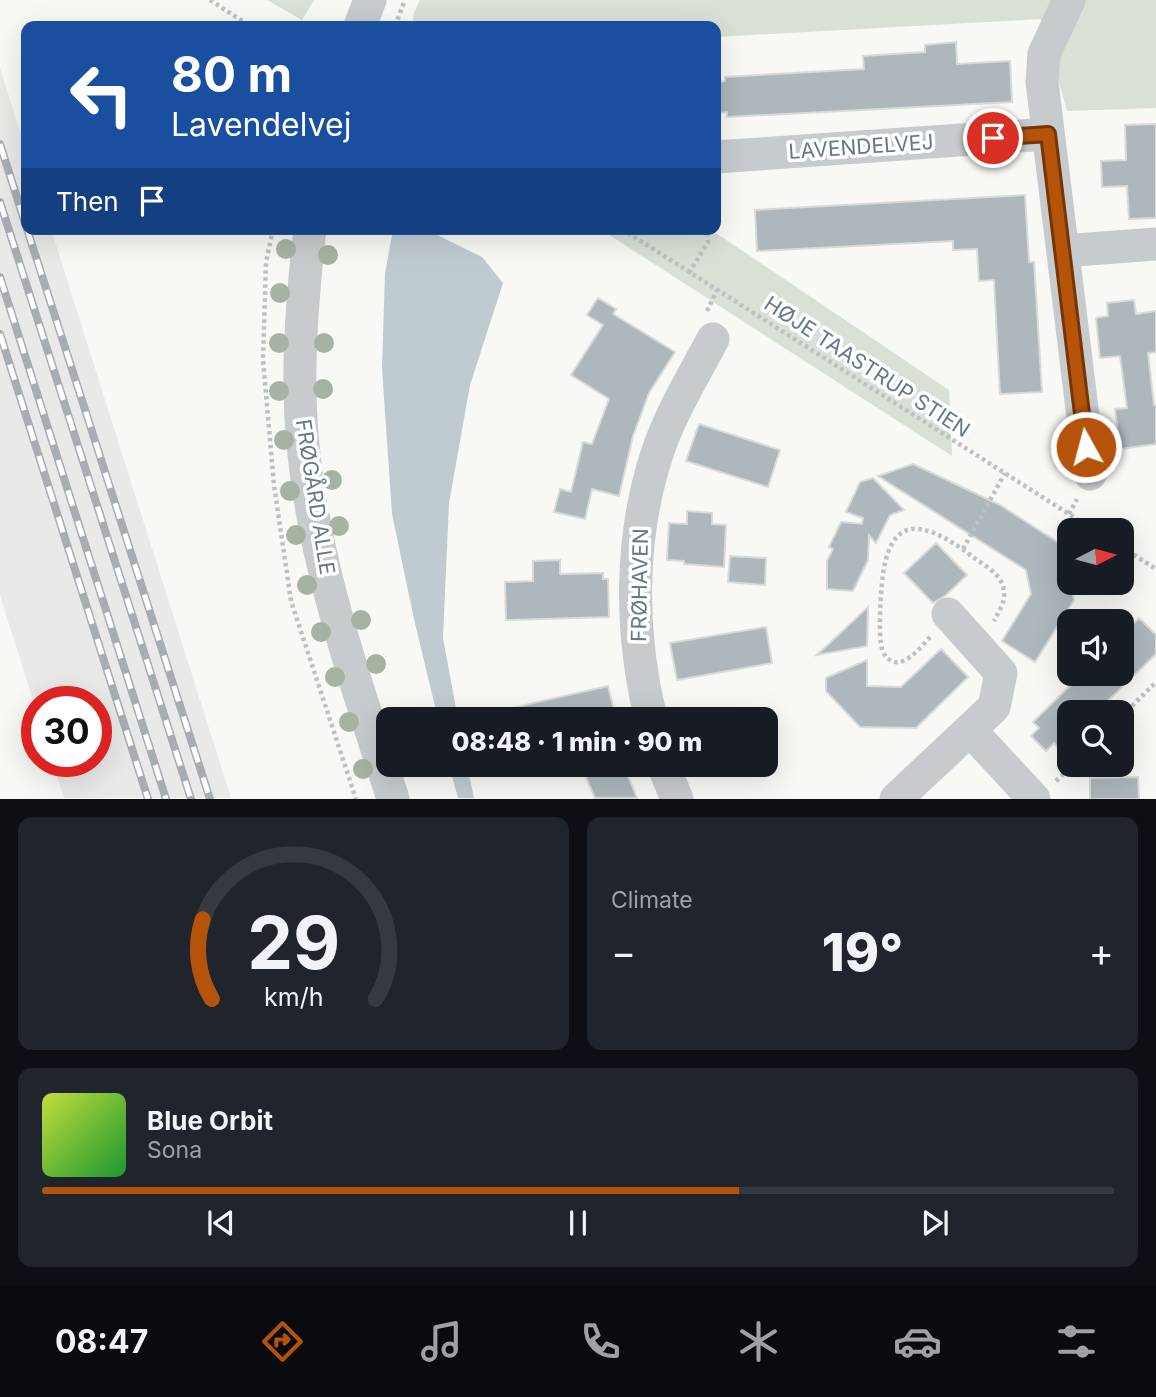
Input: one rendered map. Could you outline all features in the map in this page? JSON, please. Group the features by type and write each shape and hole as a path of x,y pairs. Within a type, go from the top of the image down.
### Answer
{"street":[{"path":"362,21 370,0"},
{"path":"1069,0 1045,54 1042,82 1090,474"},
{"name":"LAVENDELVEJ","path":"721,157 1048,134"},
{"name":"FRØGÅRD ALLE","path":"309,235 304,279 300,390 311,503 324,572 393,799"},
{"path":"1063,251 1156,244"},
{"name":"FRØHAVEN","path":"649,707 639,658 637,545 656,456 671,417 713,339"},
{"path":"896,799 995,707 1001,673 948,614"},
{"path":"970,730 1034,799"},
{"path":"668,777 677,799"}],"path":[{"path":"210,0 242,21"},
{"path":"397,21 405,0"},
{"name":"HØJE TAASTRUP STIEN","path":"631,235 1075,518"},
{"path":"689,273 708,242 708,235"},
{"path":"963,549 1005,473"},
{"path":"1134,555 1156,569"},
{"path":"1134,704 1156,682"}],"shaded area":[{"path":"267,0 314,0 302,20"},
{"path":"420,0 1156,0 1156,108 1067,111 1041,19 721,37 721,21 413,21"},
{"path":"0,68 21,135 21,235 53,235 231,798 64,798 57,777 112,777 112,686 29,686 0,596"},
{"path":"392,235 437,235 482,257 503,283 470,385 449,503 443,638 456,707 435,707 414,619 392,514 382,368 385,273"},
{"path":"609,235 719,235 949,390 952,456"},
{"path":"452,777 470,777 474,798 458,798"}],"building":[{"path":"956,42 957,64 1010,61 1012,102 727,117 727,112 721,113 721,81 725,81 725,77 864,69 863,56 925,52 925,45"},
{"path":"1156,124 1156,218 1129,219 1127,186 1102,187 1101,161 1126,160 1125,125"},
{"path":"1025,195 1029,262 1034,262 1042,392 1000,394 994,280 979,281 977,249 953,250 953,241 757,251 755,210"},
{"path":"598,298 616,309 613,314 675,352 649,393 633,436 619,496 592,489 585,519 554,512 560,489 571,492 583,442 592,444 609,399 571,375 603,325 587,315"},
{"path":"1134,300 1136,314 1156,311 1156,352 1148,353 1156,405 1156,444 1120,449 1115,409 1127,408 1120,356 1100,358 1096,318 1108,316 1107,303"},
{"path":"699,424 780,450 768,487 686,461"},
{"path":"913,464 1000,505 1057,542 1057,595 1073,595 1074,600 1068,609 1057,609 1057,627 1035,662 1002,641 1031,594 1026,570 878,476"},
{"path":"873,478 904,510 890,515 876,543 869,535 868,560 853,591 827,589 827,561 833,549 829,547 841,522 862,524 863,518 846,512 860,482"},
{"path":"687,511 712,513 712,524 726,525 724,567 667,560 669,523 687,524"},
{"path":"936,543 967,575 933,603 904,573"},
{"path":"730,556 766,558 765,585 728,582"},
{"path":"560,560 560,574 603,573 603,579 608,579 609,617 506,620 505,582 533,581 533,561"},
{"path":"868,607 867,646 817,655"},
{"path":"1139,618 1156,635 1156,654 1134,675 1134,623"},
{"path":"766,627 772,663 677,680 670,643"},
{"path":"941,649 968,677 916,728 860,727 826,691 826,678 867,660 867,686 901,687"},
{"path":"608,686 613,707 516,707"},
{"path":"1070,686 1123,686 1108,700 1057,700 1057,747 1054,743 1046,751 1031,736 1039,728 1033,722"},
{"path":"586,777 628,777 637,798 595,798"},
{"path":"1138,777 1139,799 1090,799 1090,778"}],"railway":[{"path":"0,144 21,210"},
{"path":"0,202 191,799"},
{"path":"29,235 210,799"},
{"path":"0,277 166,799"},
{"path":"0,334 148,799"}],"route":[{"path":"993,138 1048,134 1086,447"}]}
